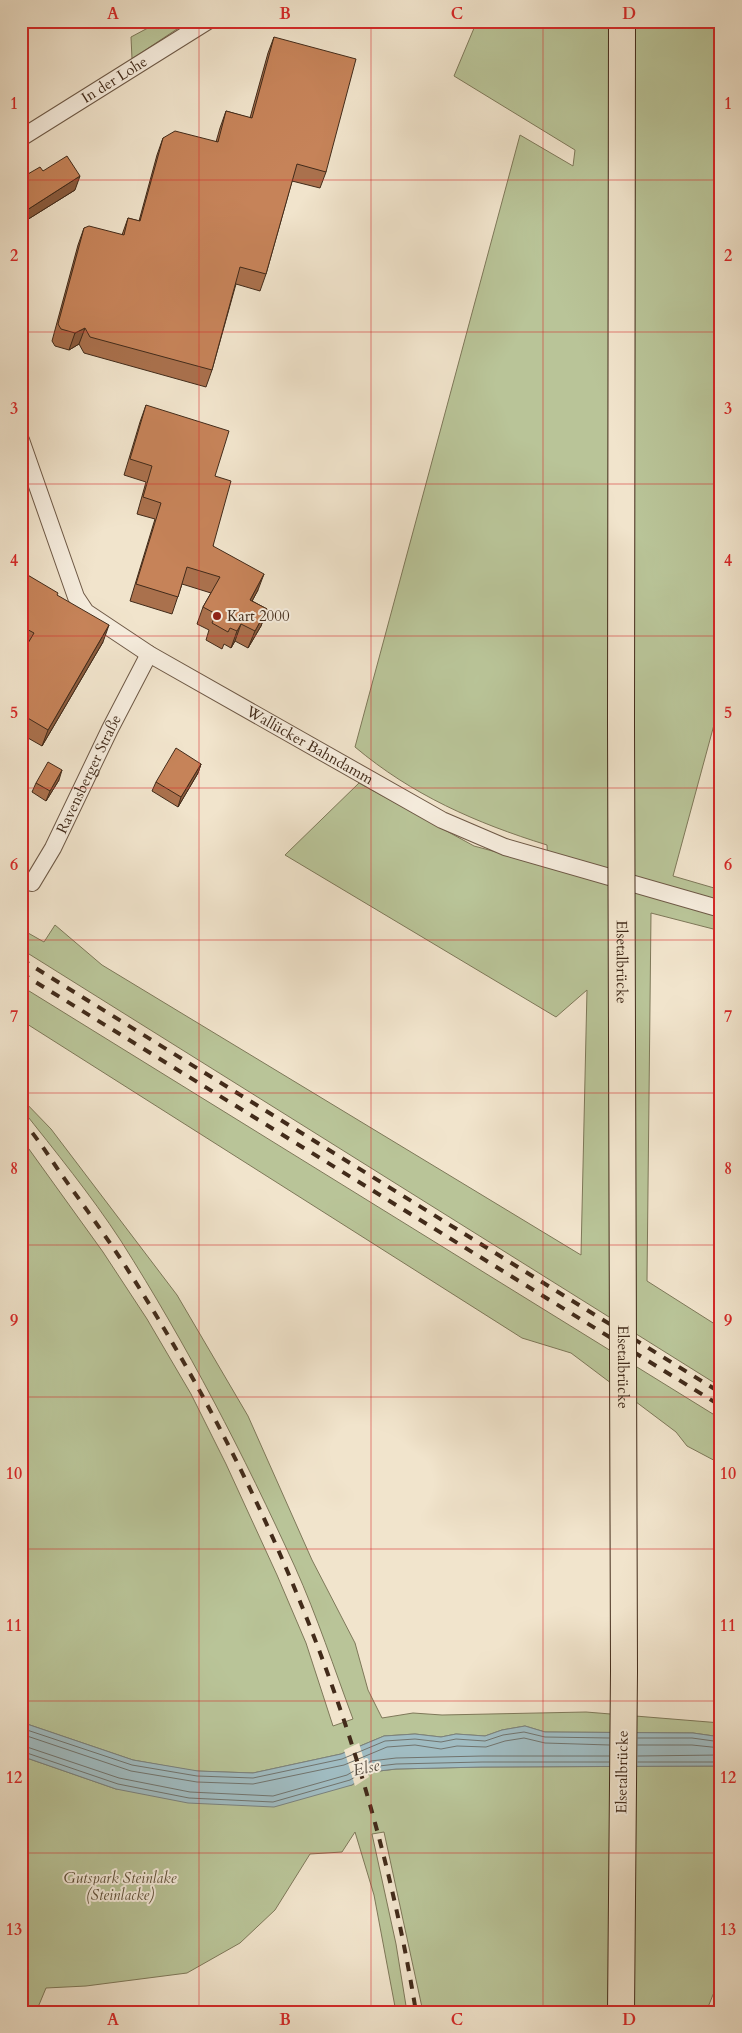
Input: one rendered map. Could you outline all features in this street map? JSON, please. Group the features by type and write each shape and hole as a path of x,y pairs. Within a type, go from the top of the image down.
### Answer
{"main road":[{"name":"Elsetalbrücke","path":"621,2012 624,1662 621,723 622,21"}],"street":[{"name":"In der Lohe","path":"21,138 208,21"},
{"name":"Wallücker Bahndamm","path":"21,440 76,597 86,612 149,654 442,820 505,847 721,909"},
{"name":"Ravensberger Straße","path":"21,878 32,883 53,848 110,729 149,654"}],"green space":[{"path":"161,21 189,21 132,59 131,37"},
{"path":"477,21 721,21 721,699 673,876 721,890 721,931 651,913 647,1281 721,1328 721,1387 21,949 21,929 44,942 55,925 102,965 581,1255 587,990 556,1017 285,855 359,783 474,846 548,866 547,845 495,827 446,806 399,779 355,747 520,135 573,166 575,150 454,76"},
{"path":"21,986 721,1419 721,1464 687,1446 676,1432 571,1353 522,1338 27,1024 21,1029"},
{"path":"21,1098 51,1129 177,1295 248,1416 312,1560 355,1643 368,1690 382,1718 413,1713 442,1715 586,1712 721,1723 721,1737 693,1733 545,1732 525,1726 502,1730 485,1736 456,1734 441,1737 415,1734 384,1736 341,1754 253,1773 194,1771 133,1760 21,1722 21,1138 103,1252 147,1319 191,1394 226,1464 277,1575 306,1643 333,1726 353,1719 318,1623 295,1567 256,1483 214,1401 169,1320 121,1241 85,1190 21,1108"},
{"name":"Gutspark Steinlake (Steinlacke)","path":"21,1756 116,1789 352,1785 371,1772 396,1769 721,1766 721,1975 706,2012 423,2012 384,1832 372,1834 396,1944 407,2012 396,2012 374,1895 355,1832 342,1852 310,1854 275,1910 240,1943 187,1973 86,1986 46,1988 36,2012 21,2012"}],"water":[{"name":"Else","path":"21,1722 133,1760 198,1771 253,1773 341,1754 384,1736 415,1734 441,1737 456,1734 485,1736 502,1730 525,1726 545,1732 693,1733 721,1737 721,1766 396,1769 371,1772 352,1785 274,1807 188,1803 116,1789 21,1756"}],"pier":[{"path":"359,1743 369,1777 355,1786 344,1750"}],"building":[{"path":"274,37 356,59 326,172 297,164 266,274 240,267 212,370 90,337 85,328 75,333 61,329 58,324 84,228 89,226 124,235 128,218 140,221 163,138 175,131 218,142 226,111 252,118"},
{"path":"67,156 80,176 27,210 21,200 21,178 40,167 43,171"},
{"path":"146,405 229,431 215,476 231,481 213,546 264,574 250,600 267,609 255,631 241,624 237,631 230,628 228,632 212,623 216,614 203,607 220,577 187,567 178,597 136,584 161,503 143,497 152,466 130,459"},
{"path":"21,571 58,593 57,595 109,625 48,730 21,714 21,655 34,633 21,626"},
{"path":"176,748 201,764 181,797 156,782"},
{"path":"48,762 62,770 50,791 36,783"}],"railway":[{"path":"21,959 721,1393"},
{"path":"21,973 721,1406"},
{"path":"21,1119 41,1144 116,1252 177,1350 225,1439 269,1530 309,1623 343,1718 373,1815 397,1913 416,2012"}],"place":[{"name":"Kart 2000","path":"217,616"}]}
